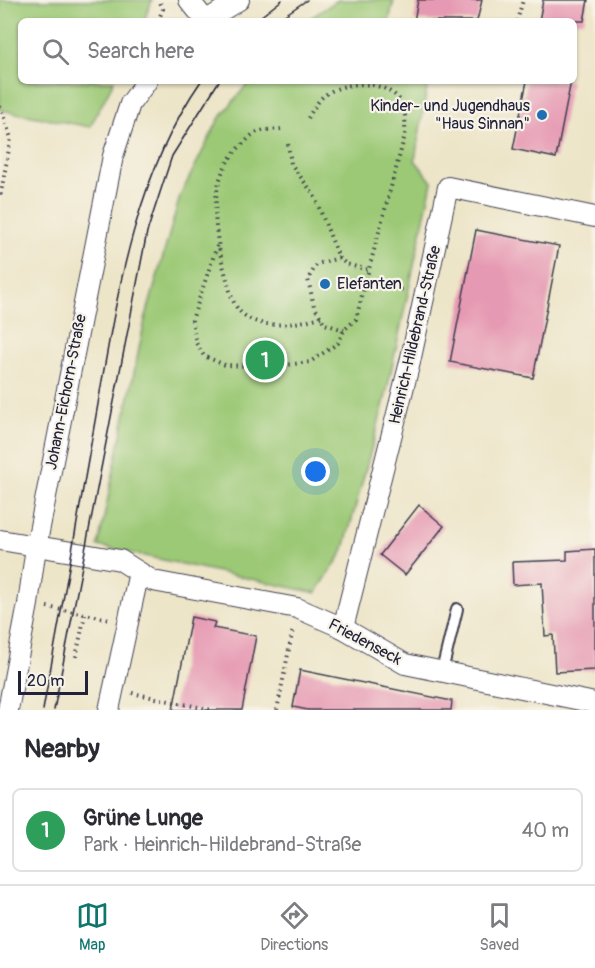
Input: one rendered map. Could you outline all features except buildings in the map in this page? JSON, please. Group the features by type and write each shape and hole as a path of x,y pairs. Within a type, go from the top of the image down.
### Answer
{"street":[{"path":"189,0 204,18"},
{"path":"211,18 239,0"},
{"name":"Johann-Eichorn-Straße","path":"8,710 36,547 113,156 130,104 145,84"},
{"name":"Heinrich-Hildebrand-Straße","path":"343,628 425,295 448,187 595,216"},
{"name":"Friedenseck","path":"0,540 120,560 153,581 297,608 343,628 405,664 595,702"},
{"path":"109,710 139,572"}],"lane":[{"path":"442,671 458,609"}],"path":[{"path":"159,0 163,9 159,18"},
{"path":"518,18 523,0"},
{"path":"308,118 324,95 352,84"},
{"path":"217,246 192,320 196,343 204,356 225,365 270,367 310,362 338,343 344,330 356,319 405,135 406,114 399,99 382,88 360,84"},
{"path":"0,106 11,138 0,198"},
{"path":"281,129 257,132 235,150 221,171 215,201 217,246 234,305 246,317 265,323 296,324 321,317"},
{"path":"288,144 291,164 314,195 339,258 346,264 369,270"},
{"path":"339,258 317,264 308,279 314,306 325,324 344,330"},
{"path":"366,280 425,295"},
{"path":"277,710 297,608"},
{"path":"76,657 85,614 127,622"},
{"path":"113,690 212,710"}],"green space":[{"path":"0,0 152,0 145,18 18,18 18,84 112,84 90,127 0,110"},
{"path":"338,0 394,0 390,18 311,18"},
{"path":"248,84 428,84 415,160 432,182 385,399 343,552 316,593 98,546 145,320 180,196 219,119"}],"tram line":[{"path":"259,18 282,0"},
{"path":"280,18 307,0"},
{"path":"43,710 108,346 128,253 157,164 177,121 199,84"},
{"path":"54,710 147,232 172,156 217,84"}],"place":[{"name":"Kinder- und Jugendhaus \"Haus Sinnan\"","path":"542,115"},
{"name":"Elefanten","path":"325,284"},
{"name":"Grüne Lunge","path":"265,360"}]}
